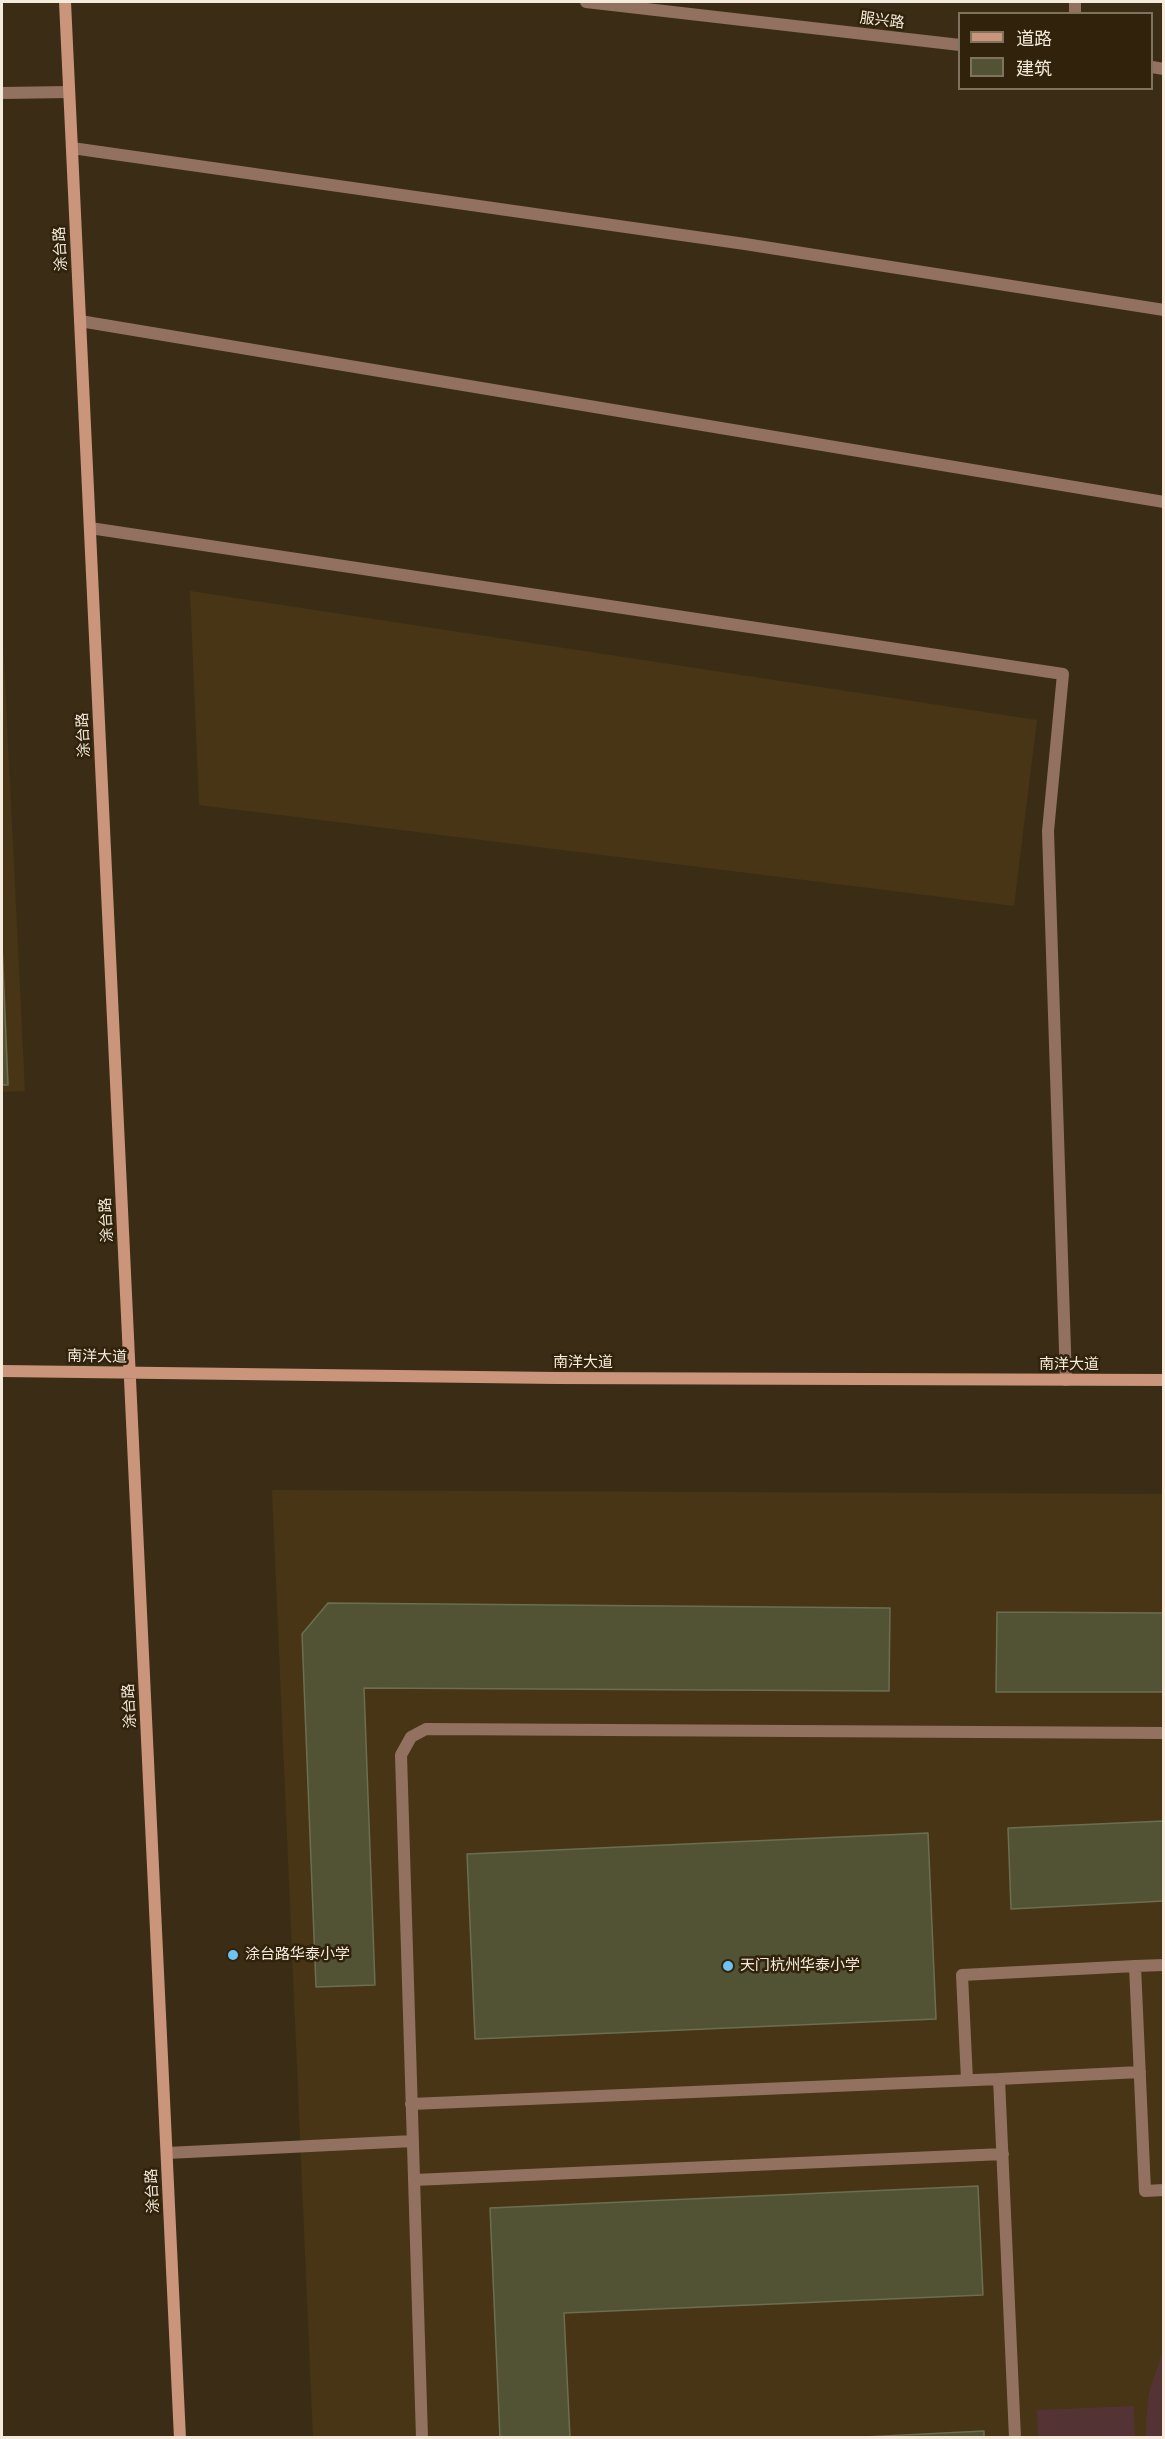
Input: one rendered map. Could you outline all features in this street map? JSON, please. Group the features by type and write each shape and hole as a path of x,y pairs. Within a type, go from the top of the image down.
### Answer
{"street":[{"name":"涂台路","path":"65,2 180,2438"},
{"name":"服兴路","path":"586,2 958,45"},
{"path":"2,93 69,92"},
{"path":"72,148 745,244 1164,310"},
{"path":"80,321 1164,502"},
{"path":"90,528 1063,674 1048,831 1066,1380"},
{"name":"南洋大道","path":"2,1371 556,1378 1164,1380"},
{"path":"422,2438 401,1755 411,1737 426,1729 1164,1733"},
{"path":"967,2080 962,1976 1164,1965"},
{"path":"1135,1966 1145,2191 1164,2190"},
{"path":"411,2104 1140,2072"},
{"path":"999,2079 1015,2438"},
{"path":"166,2153 413,2141"},
{"path":"414,2180 1003,2154"}],"shaded area":[{"path":"190,591 1037,720 1014,906 199,805"},
{"path":"2,620 25,1091 2,1092"},
{"name":"天门杭州华泰小学","path":"272,1490 1163,1494 1163,2437 313,2437"},
{"path":"1163,2351 1163,2437 1146,2437 1149,2392"},
{"path":"1134,2406 1135,2437 1038,2437 1037,2410"}],"building":[{"path":"2,944 8,1085 2,1085"},
{"path":"328,1603 890,1608 889,1691 364,1688 375,1985 316,1987 302,1634"},
{"path":"997,1612 1164,1613 1164,1692 996,1692"},
{"path":"1164,1821 1164,1901 1011,1909 1008,1828"},
{"path":"928,1833 936,2019 475,2039 467,1854"},
{"path":"978,2186 983,2295 564,2313 570,2438 500,2438 490,2208"},
{"path":"984,2431 984,2438 844,2438"}],"place":[{"name":"涂台路华泰小学","path":"233,1955"},
{"name":"天门杭州华泰小学","path":"728,1966"}]}
